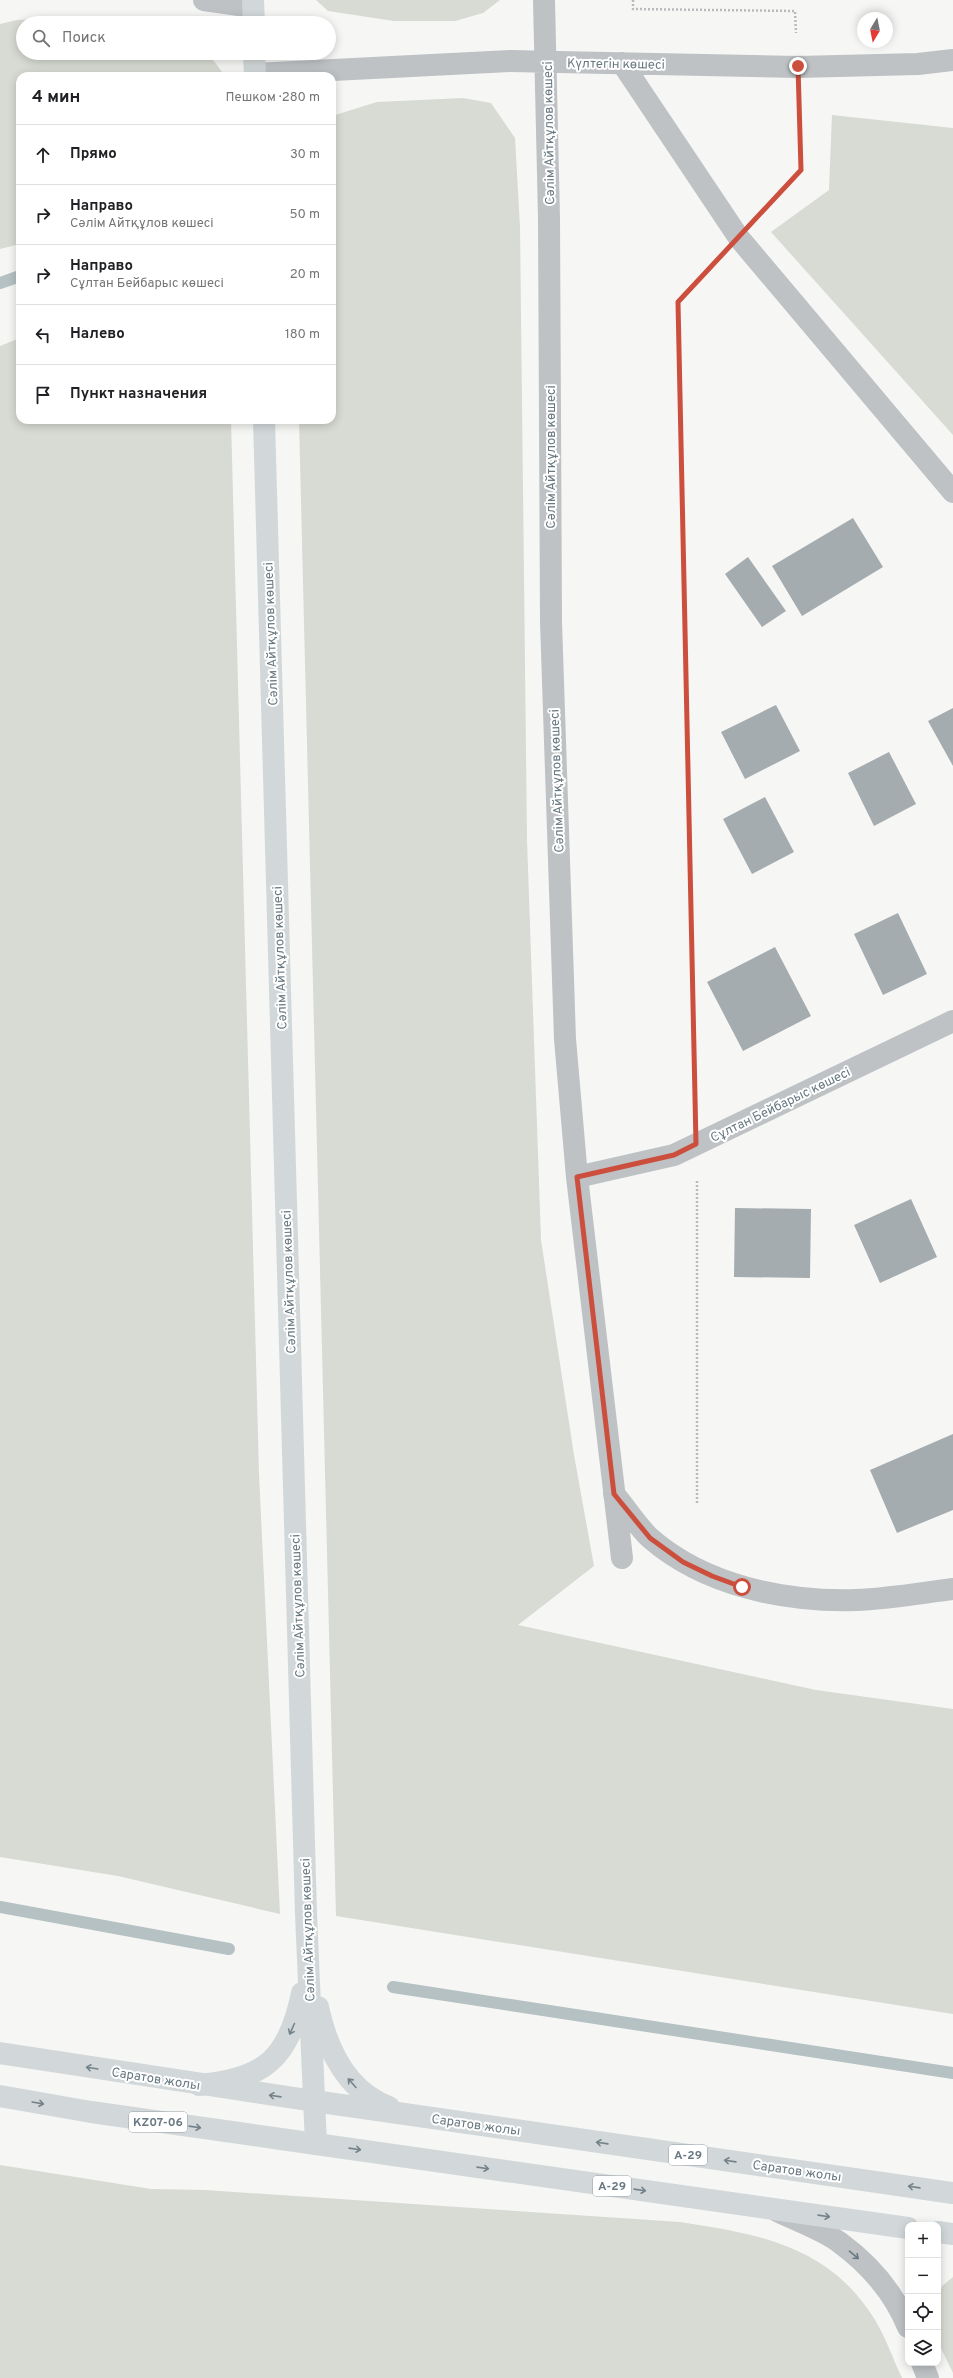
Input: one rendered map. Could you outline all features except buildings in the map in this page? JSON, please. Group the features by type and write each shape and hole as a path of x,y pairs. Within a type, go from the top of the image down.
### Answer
{"main road":[{"name":"Сәлім Айтқұлов көшесі","path":"264,424 308,1964 316,2144"},
{"path":"199,2085 236,2080 267,2066 277,2056 296,2018 308,1964"},
{"path":"308,1964 326,2034 341,2068 349,2081 368,2096 384,2105 424,2117"},
{"name":"Саратов жолы","path":"0,2053 199,2085 953,2192"},
{"name":"KZ07-06","path":"0,2096 91,2112 316,2144"},
{"name":"A-29","path":"316,2144 905,2228"},
{"path":"941,2232 953,2234"}],"street":[{"path":"204,0 253,10"},
{"name":"Сәлім Айтқұлов көшесі","path":"544,0 546,61 552,630 565,1039 577,1177 622,1558"},
{"name":"Күлтегін көшесі","path":"255,68 546,61 798,66 918,64 953,60"},
{"path":"622,63 739,238 953,492"},
{"name":"Сұлтан Бейбарыс көшесі","path":"577,1177 674,1155 953,1021"},
{"path":"614,1494 650,1538 683,1562 712,1576 742,1587 798,1596 856,1600 953,1590"},
{"path":"772,2208 838,2242 869,2268 892,2297 905,2321"},
{"path":"923,2366 928,2378"}],"path":[{"path":"633,0 633,9 795,12 798,66 801,170 678,302 696,1144 697,1505"}],"shaded area":[{"path":"316,0 500,0 483,13 455,21 394,21 328,11"},
{"path":"16,20 16,60 213,60 222,72 16,72 16,245 0,249 0,24"},
{"path":"463,98 491,103 515,138 520,227 527,840 541,1240 574,1455 594,1566 518,1625 816,1690 953,1709 953,2014 336,1916 299,424 336,424 336,115 377,102"},
{"path":"832,115 953,128 953,435 771,232 829,190"},
{"path":"16,340 16,424 231,424 259,1474 280,1914 118,1876 0,1857 0,346"},
{"path":"0,2165 151,2189 205,2190 680,2222 737,2232 765,2239 790,2248 814,2260 837,2275 857,2295 875,2320 902,2378 0,2378"},
{"path":"953,2277 953,2373 941,2348 942,2286"}],"waterway":[{"path":"0,283 16,277"},
{"path":"0,1907 229,1949"},
{"path":"393,1987 953,2073"}],"route":[{"path":"742,1587 712,1576 683,1562 650,1538 614,1494 577,1177 674,1155 696,1144 678,302 801,170 798,66"}]}
